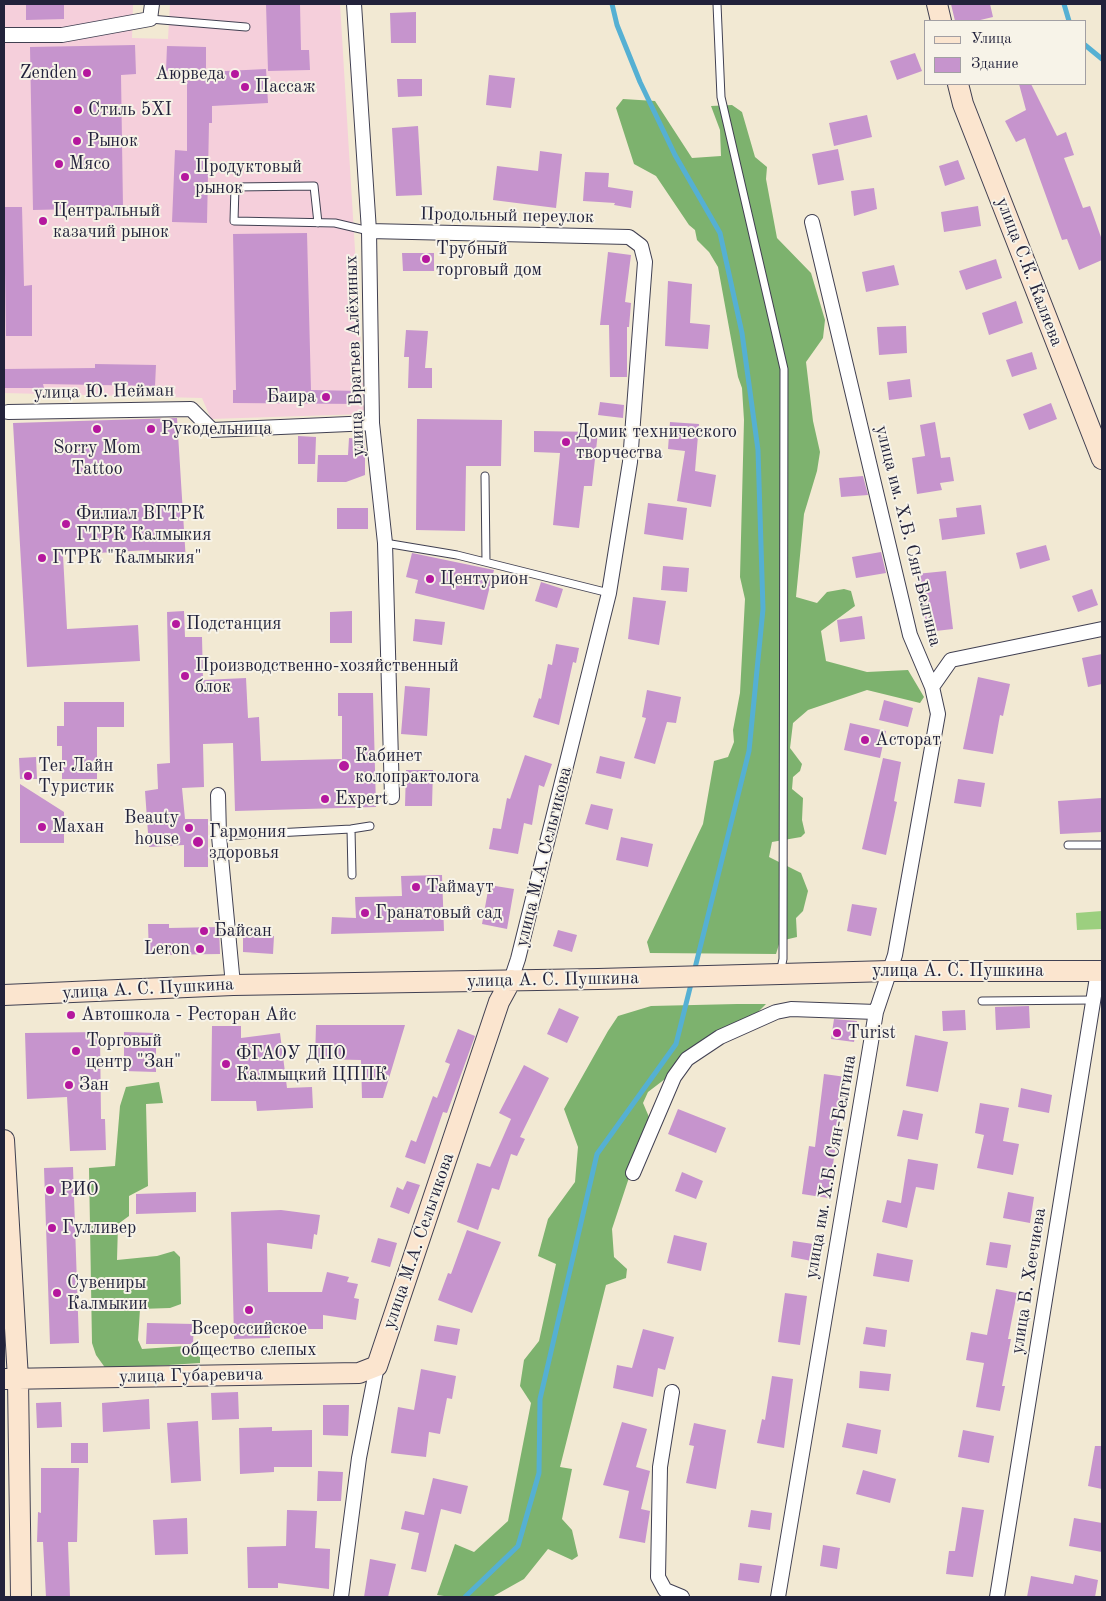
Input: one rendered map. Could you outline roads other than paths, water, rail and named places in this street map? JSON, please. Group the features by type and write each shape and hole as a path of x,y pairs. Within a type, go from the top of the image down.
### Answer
{"street":[{"path":"4,35 62,35 150,19 152,4"},
{"name":"улица Братьев Алёхиных","path":"354,4 370,231 372,423 385,543 392,797"},
{"path":"937,4 941,20"},
{"name":"улица С.К. Каляева","path":"958,85 967,113 1102,459"},
{"name":"улица им. Х.Б. Сян-Белгина","path":"778,1597 876,1012 890,971 938,714 932,687 910,635 812,222"},
{"name":"Продольный переулок","path":"370,231 629,237 641,246"},
{"name":"улица М.А. Сельгикова","path":"341,1597 359,1458 377,1366 499,1002 511,980 518,959 609,593 630,462 645,262 641,246"},
{"name":"улица Ю. Нейман","path":"8,412 191,410 212,430 372,423"},
{"path":"932,687 951,660 1102,629"},
{"path":"218,795 219,836 232,985"},
{"name":"улица А. С. Пушкина","path":"4,995 232,985 598,980 890,971 1100,971"},
{"name":"улица Б. Хеечиева","path":"997,1597 1100,971"},
{"path":"633,1173 674,1077 687,1059 720,1038 776,1012 791,1009 876,1012"},
{"path":"4,1140 11,1379 21,1597"},
{"name":"улица Губаревича","path":"11,1379 359,1372 377,1366"},
{"path":"672,1392 660,1467 658,1577 665,1590 682,1597"}],"lane":[{"path":"717,4 721,97 784,369 783,959 779,974"},
{"path":"150,19 246,27"},
{"path":"318,222 314,186 235,187 234,221 336,223 370,231"},
{"path":"485,476 486,562"},
{"path":"385,543 486,562 609,593"},
{"path":"219,836 351,829 370,826"},
{"path":"351,829 352,875"},
{"path":"1068,846 1102,845"},
{"path":"982,1001 1094,1000"}],"waterway":[{"path":"612,4 617,25 640,82 675,155 720,233 742,333 758,450 763,609 749,751 694,972"},
{"path":"1064,4 1069,20"},
{"path":"1086,46 1102,59"},
{"path":"465,1597 518,1546 539,1473 540,1399 597,1154 676,1044 692,980"}],"place":[{"name":"Zenden","path":"87,73"},
{"name":"Аюрведа","path":"235,74"},
{"name":"Пассаж","path":"245,87"},
{"name":"Стиль 5XI","path":"78,110"},
{"name":"Рынок","path":"77,141"},
{"name":"Мясо","path":"59,164"},
{"name":"Продуктовый рынок","path":"185,177"},
{"name":"Центральный казачий рынок","path":"43,221"},
{"name":"Трубный торговый дом","path":"426,259"},
{"name":"Баира","path":"326,397"},
{"name":"Sorry Mom Tattoo","path":"97,429"},
{"name":"Рукодельница","path":"151,429"},
{"name":"Домик технического творчества","path":"566,442"},
{"name":"Филиал ВГТРК ГТРК Калмыкия","path":"66,524"},
{"name":"ГТРК \"Калмыкия\"","path":"42,558"},
{"name":"Центурион","path":"430,579"},
{"name":"Подстанция","path":"176,624"},
{"name":"Производственно-хозяйственный блок","path":"185,676"},
{"name":"Асторат","path":"865,740"},
{"name":"Кабинет колопрактолога","path":"344,766"},
{"name":"Тег Лайн Туристик","path":"28,776"},
{"name":"Eхpert","path":"325,799"},
{"name":"Махан","path":"42,827"},
{"name":"Beauty house","path":"189,828"},
{"name":"Гармония здоровья","path":"198,842"},
{"name":"Таймаут","path":"416,887"},
{"name":"Гранатовый сад","path":"365,913"},
{"name":"Байсан","path":"204,931"},
{"name":"Leron","path":"200,949"},
{"name":"Автошкола - Ресторан Айс","path":"71,1015"},
{"name":"Turist","path":"837,1033"},
{"name":"Торговый центр \"Зан\"","path":"76,1051"},
{"name":"ФГАОУ ДПО Калмыцкий ЦППК","path":"226,1064"},
{"name":"Зан","path":"69,1085"},
{"name":"РИО","path":"50,1190"},
{"name":"Гулливер","path":"52,1228"},
{"name":"Сувениры Калмыкии","path":"57,1293"},
{"name":"Всероссийское общество слепых","path":"249,1310"}]}
